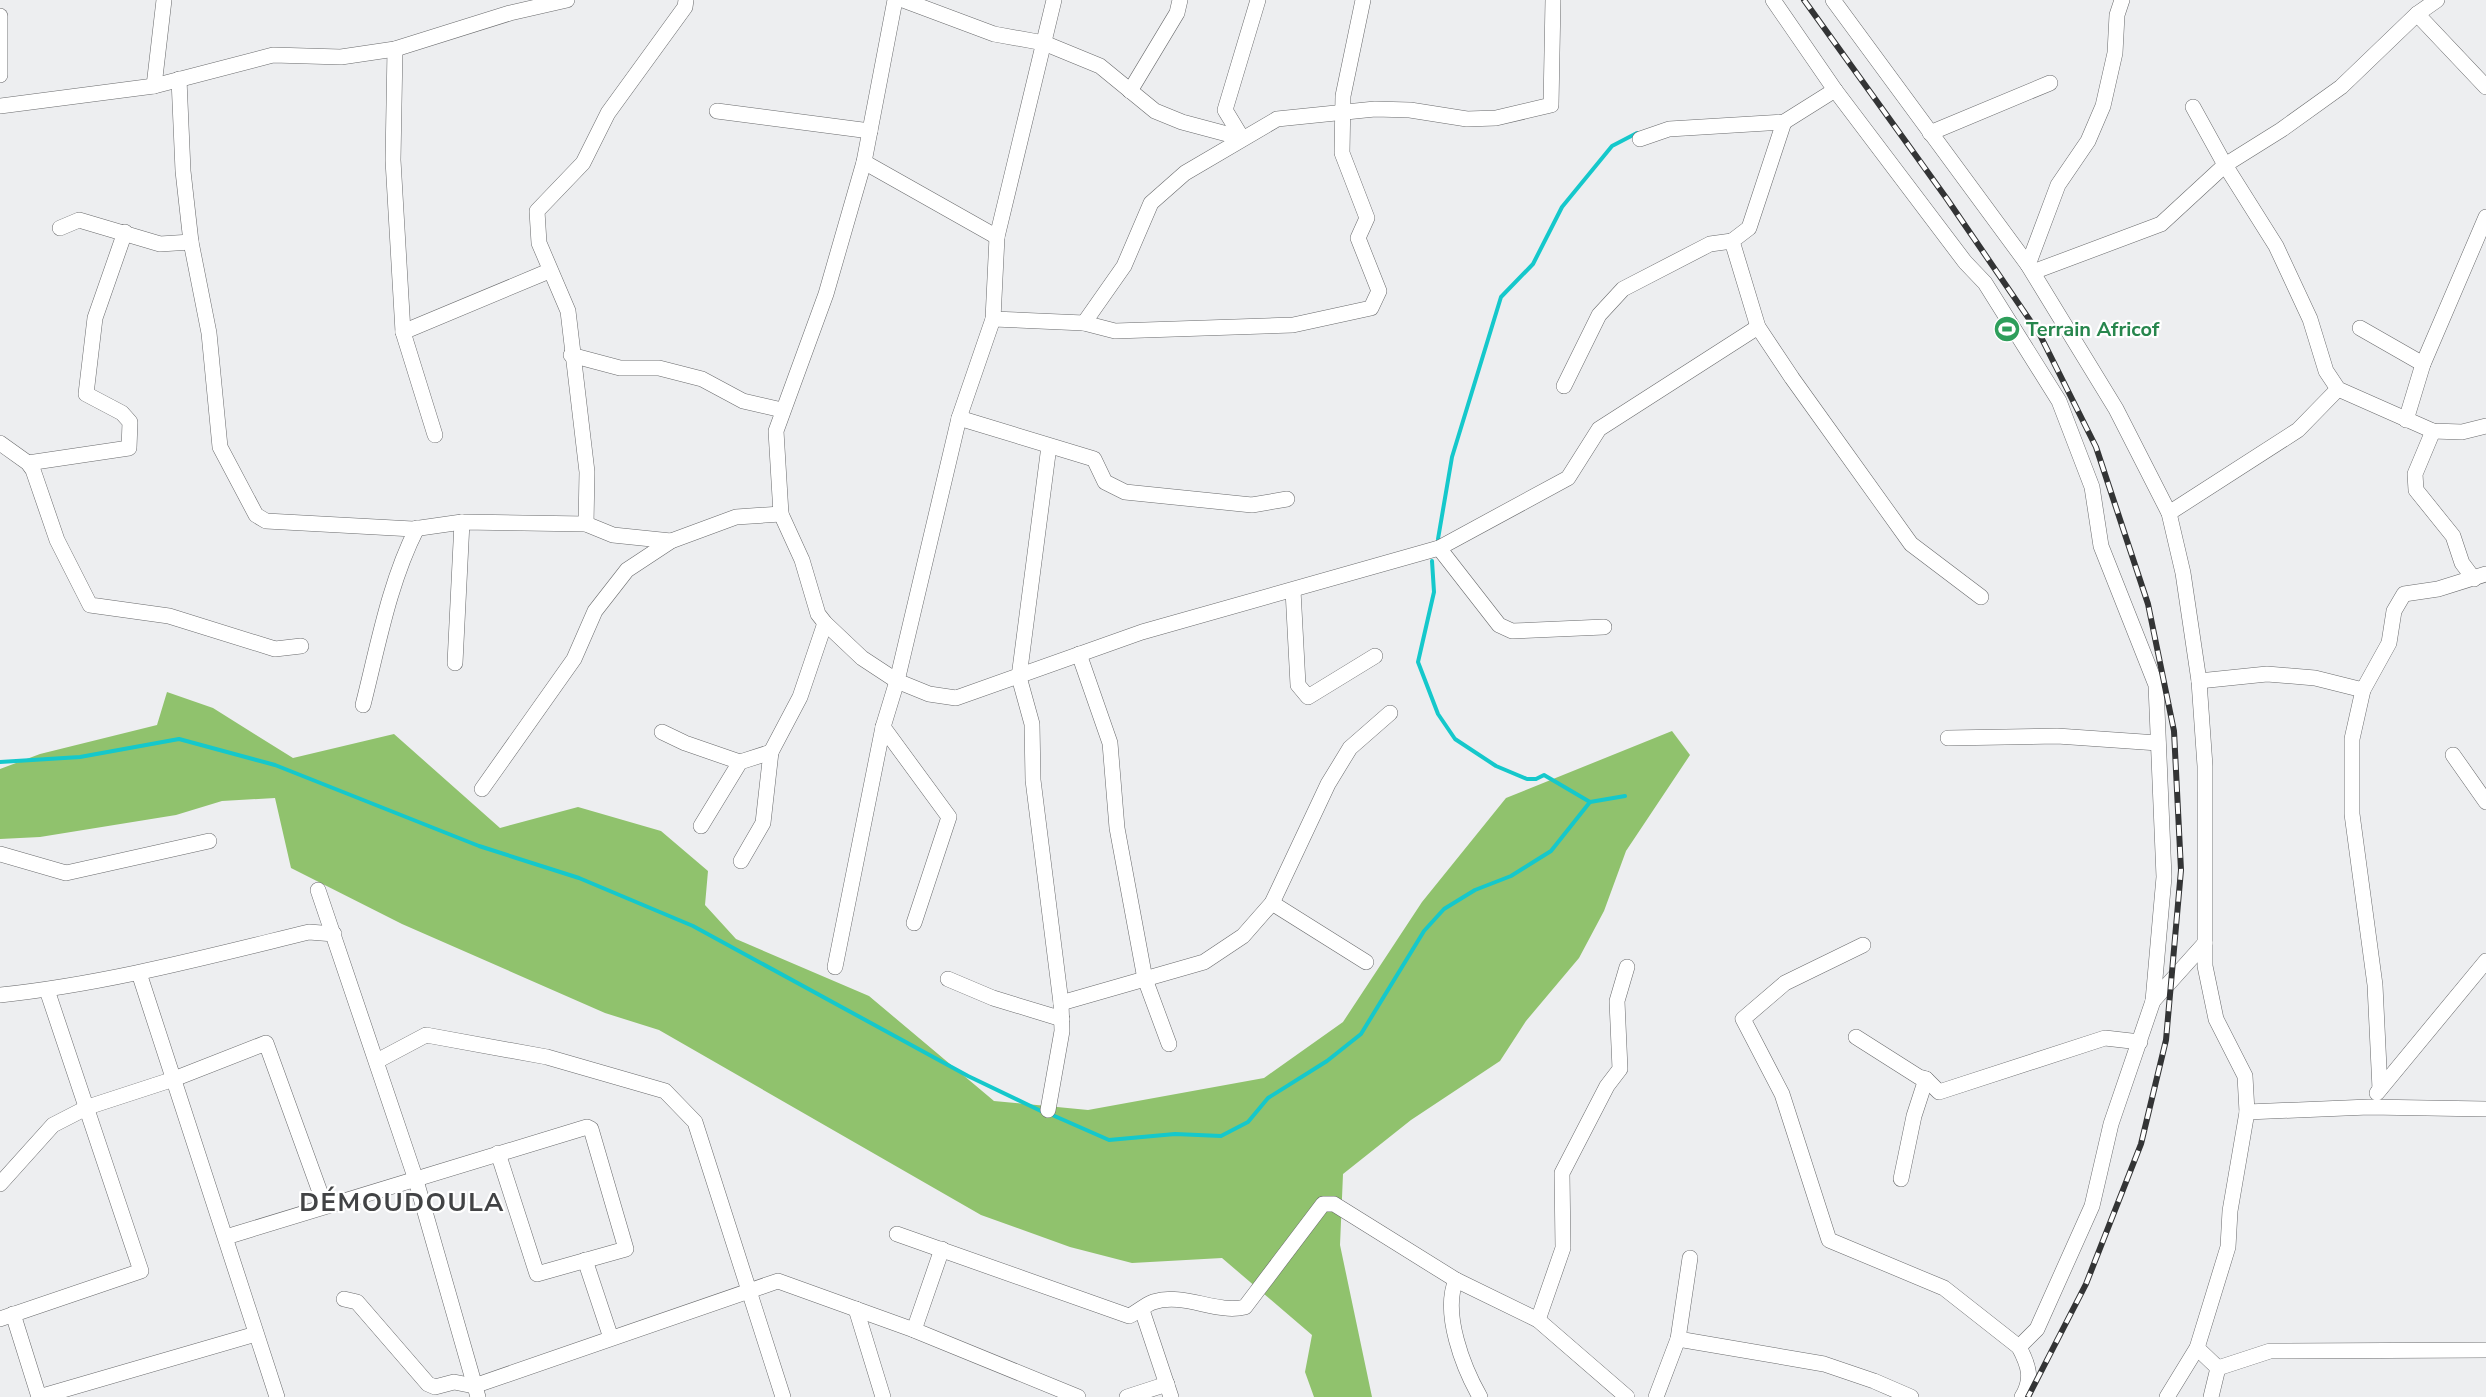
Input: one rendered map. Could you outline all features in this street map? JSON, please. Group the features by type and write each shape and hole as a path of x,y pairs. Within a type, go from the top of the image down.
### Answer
{"street":[{"path":"154,86 164,0"},
{"path":"0,106 154,86 273,55 341,57 396,49 509,7 567,0"},
{"path":"586,524 587,472 567,312 539,243 537,212 583,163 608,113 685,7 686,0"},
{"path":"896,0 864,162 826,294 776,431 781,514 802,560 818,614 862,658 897,681 928,694 956,698 1142,632 1439,548 1568,478 1599,429 1758,327"},
{"path":"903,0 994,34 1044,44 1100,66 1155,111 1182,123 1242,138"},
{"path":"835,967 883,727 897,681 959,418 993,319 997,237 1054,0"},
{"path":"1130,90 1177,13 1180,0"},
{"path":"1242,138 1225,110 1258,0"},
{"path":"993,319 1084,323 1115,331 1293,325 1371,308 1379,291 1358,238 1367,218 1342,153 1345,111 1343,96 1363,0"},
{"path":"1084,323 1124,266 1151,203 1185,173 1277,119 1345,111 1410,110 1467,119 1496,118 1551,105 1553,0"},
{"path":"1773,0 1835,90 1965,262 1985,283 2059,401 2091,487 2101,546 2156,685 2164,877 2153,1001 2111,1124 2092,1206 2037,1329 2019,1347"},
{"path":"1833,0 2030,269 2116,409 2169,513 2182,573 2199,681 2205,766 2205,966 2216,1019 2245,1076 2247,1112 2230,1210 2228,1247 2197,1348 2167,1397"},
{"path":"2030,269 2058,185 2088,141 2103,106 2115,53 2117,15 2122,0"},
{"path":"2030,269 2161,224 2225,165 2281,130 2341,87 2417,14 2437,0"},
{"path":"2417,14 2486,87"},
{"path":"0,16 0,75"},
{"path":"396,49 393,160 403,332 435,435"},
{"path":"179,78 183,171 191,243 209,333 220,447 256,514 266,521 417,528 462,522 586,524 613,535 671,541"},
{"path":"1930,133 2050,83"},
{"path":"1640,139 1670,129 1784,122 1835,90"},
{"path":"2193,107 2225,165 2276,246 2310,319 2326,371 2338,389 2433,431 2462,432 2486,426"},
{"path":"717,111 870,131"},
{"path":"1564,386 1599,315 1623,289 1710,244 1732,242 1749,228 1784,122"},
{"path":"864,162 997,237"},
{"path":"2406,420 2423,364 2486,217"},
{"path":"60,228 79,220 160,244 191,243"},
{"path":"28,463 129,448 130,422 122,413 86,394 95,318 125,232"},
{"path":"1732,242 1758,327 1911,544 1981,597"},
{"path":"403,332 549,271"},
{"path":"2360,328 2423,364"},
{"path":"571,355 620,368 659,368 702,379 742,401 782,410"},
{"path":"2169,513 2298,430 2338,389"},
{"path":"959,418 1094,459 1106,482 1125,492 1252,505 1287,499"},
{"path":"2433,431 2415,474 2416,490 2452,536 2462,563 2480,577"},
{"path":"0,443 28,463 57,540 90,604 169,616 275,649 301,646"},
{"path":"1048,1110 1062,1031 1061,1003 1033,780 1032,724 1019,677 1049,446"},
{"path":"482,789 574,659 595,610 627,570 671,541 736,518 781,514"},
{"path":"455,663 462,522"},
{"path":"363,705 384,621 406,549 417,528"},
{"path":"1439,548 1499,625 1512,631 1604,627"},
{"path":"2380,1089 2375,985 2352,814 2352,739 2363,690 2389,644 2394,611 2404,594 2438,589 2480,577"},
{"path":"1293,590 1299,685 1308,697 1375,656"},
{"path":"741,861 763,823 771,752 800,697 825,623"},
{"path":"1079,654 1110,743 1117,828 1145,979 1169,1044"},
{"path":"2199,681 2267,674 2315,678 2363,690"},
{"path":"1061,1003 1204,962 1243,936 1272,903 1328,784 1350,748 1389,713"},
{"path":"883,727 949,817 914,923"},
{"path":"662,732 685,743 740,762 771,752"},
{"path":"1948,738 2057,736 2158,743"},
{"path":"2453,756 2486,802"},
{"path":"701,826 740,762"},
{"path":"0,854 66,873 209,841"},
{"path":"318,890 415,1177 476,1392"},
{"path":"1272,903 1366,963"},
{"path":"0,995 47,990 139,973 309,932 334,934"},
{"path":"2153,1001 2205,943"},
{"path":"1863,945 1785,983 1743,1019 1782,1094 1829,1240 1944,1288 2019,1347 2029,1365 2029,1385 2022,1397"},
{"path":"2369,1107 2380,1089 2486,961"},
{"path":"1538,1320 1563,1248 1562,1173 1607,1086 1620,1069 1617,1001 1627,967"},
{"path":"139,973 277,1397"},
{"path":"948,979 993,998 1062,1019"},
{"path":"47,990 141,1271 6,1316 39,1397 256,1334"},
{"path":"377,1061 426,1035 547,1057 665,1090 696,1122 783,1397"},
{"path":"1856,1037 1918,1077 1926,1079 1939,1092 2105,1038 2140,1042"},
{"path":"2,1176 53,1125 88,1107 174,1079 266,1043 325,1206"},
{"path":"1901,1179 1914,1116 1926,1079"},
{"path":"2247,1112 2369,1107 2486,1109"},
{"path":"226,1237 415,1177 587,1126 591,1129 627,1246 624,1251 585,1260 539,1275 535,1273 498,1153"},
{"path":"897,1234 1129,1316 1143,1310 1151,1302 1181,1299 1235,1310 1245,1307 1323,1204 1334,1204 1456,1280 1538,1320 1627,1397"},
{"path":"914,1330 942,1249"},
{"path":"1656,1397 1678,1339 1690,1258"},
{"path":"585,1260 611,1338"},
{"path":"1456,1280 1450,1315 1470,1381 1479,1397"},
{"path":"344,1299 357,1302 428,1384 435,1387 454,1382 476,1392 611,1338 778,1281 914,1330 1078,1397"},
{"path":"856,1309 883,1397"},
{"path":"1127,1397 1169,1390 1143,1310"},
{"path":"1678,1339 1824,1364 1874,1381 1911,1397"},
{"path":"2197,1348 2218,1368"},
{"path":"2218,1368 2270,1351 2486,1350"},
{"path":"2211,1397 2218,1368"}],"green space":[{"path":"167,692 213,708 293,758 394,734 500,828 578,807 661,831 708,871 705,905 736,939 869,996 994,1101 1088,1110 1264,1078 1343,1022 1422,902 1506,798 1672,731 1690,755 1626,851 1604,911 1579,958 1526,1021 1500,1061 1411,1120 1343,1174 1340,1245 1372,1397 1314,1397 1305,1372 1312,1335 1222,1258 1132,1263 1070,1247 981,1215 659,1030 605,1013 402,924 291,868 275,798 222,801 176,815 40,837 0,839 0,769 40,754 157,725"}],"waterway":[{"path":"1438,539 1452,457 1501,297 1533,264 1562,207 1612,146 1637,133"},
{"path":"1432,561 1434,592 1418,662 1438,714 1455,739 1496,766 1527,779 1536,779 1544,775 1590,802"},
{"path":"0,762 80,757 179,739 275,765 479,846 579,878 693,926 968,1076 1043,1112"},
{"path":"1050,1114 1109,1140 1175,1134 1221,1136 1248,1122 1268,1098 1327,1061 1361,1034 1424,931 1444,909 1475,890 1511,876 1551,851 1590,802 1625,796"}],"railway":[{"path":"1804,0 1947,199 2040,335 2096,447 2148,604 2174,731 2181,870 2166,1040 2141,1144 2086,1284 2028,1397"}],"place":[{"name":"Terrain Africof","path":"2007,329"}],"district":[{"name":"DÉMOUDOULA","path":"402,1202"}]}
